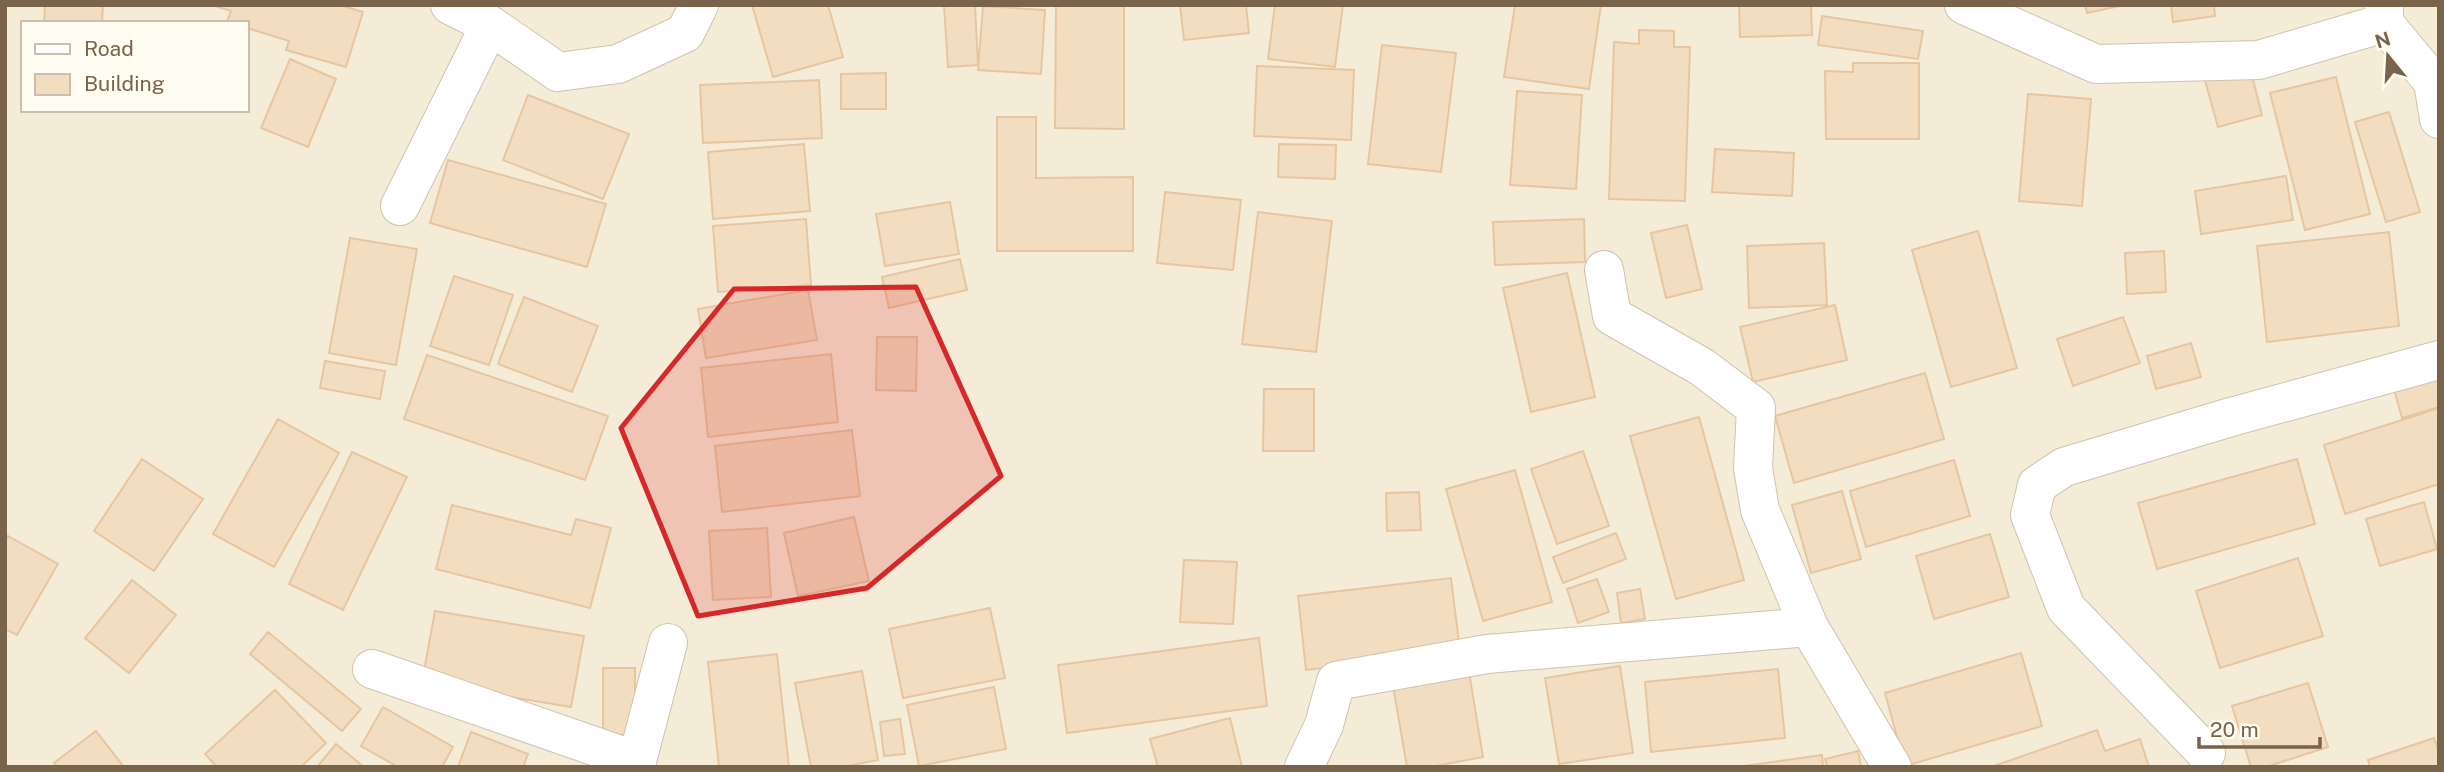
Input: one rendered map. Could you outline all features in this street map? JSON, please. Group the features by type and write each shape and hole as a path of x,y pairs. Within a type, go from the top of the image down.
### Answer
{"street":[{"path":"450,5 490,25 558,72 618,64 685,33 699,5"},
{"path":"1964,5 2096,64 2259,60 2384,14 2433,82 2439,119"},
{"path":"400,206 490,25"},
{"path":"1604,270 1612,316 1702,368 1756,408 1754,468 1760,510 1809,627 1892,767"},
{"path":"2206,753 2066,608 2030,515 2037,485 2064,467 2439,359"},
{"path":"1304,767 1324,725 1336,681 1487,654 1809,627"},
{"path":"372,668 637,764 668,643"}],"highlighted area":[{"path":"916,287 1001,476 867,588 698,616 621,428 734,289"}],"shaded area":[{"path":"5,5 2439,5 2439,767 5,767"}],"building":[{"path":"45,5 103,5 102,21 44,21"},
{"path":"212,5 340,5 363,12 346,67 286,50 289,41 248,28 248,21 227,21 231,11"},
{"path":"752,5 828,5 843,57 773,77"},
{"path":"944,5 975,5 978,65 948,67"},
{"path":"1056,5 1124,5 1124,129 1055,128"},
{"path":"1180,5 1246,5 1249,33 1184,40"},
{"path":"1275,5 1343,5 1335,67 1268,59"},
{"path":"1515,5 1601,5 1589,89 1504,77"},
{"path":"1811,5 1812,35 1740,37 1739,6"},
{"path":"2085,5 2124,5 2087,13"},
{"path":"2171,5 2214,5 2215,16 2173,22"},
{"path":"983,6 1045,10 1041,74 978,70"},
{"path":"1822,16 1923,31 1918,59 1818,45"},
{"path":"1639,30 1674,31 1674,47 1690,47 1685,201 1609,199 1614,42 1639,44"},
{"path":"1382,45 1456,53 1441,172 1368,164"},
{"path":"290,59 336,79 308,147 261,128"},
{"path":"1853,63 1919,63 1919,139 1826,139 1825,71 1853,72"},
{"path":"2249,64 2262,115 2218,127 2204,77"},
{"path":"1257,66 1354,70 1351,140 1254,136"},
{"path":"886,73 886,109 841,109 841,74"},
{"path":"2336,77 2370,214 2305,230 2270,93"},
{"path":"819,80 822,138 703,143 700,85"},
{"path":"1517,91 1582,95 1576,189 1510,185"},
{"path":"2028,94 2091,99 2082,206 2019,201"},
{"path":"528,95 629,134 603,199 503,160"},
{"path":"2389,112 2420,212 2386,222 2355,122"},
{"path":"997,117 1036,117 1036,178 1133,177 1133,251 997,251"},
{"path":"804,144 810,211 713,219 708,152"},
{"path":"1279,144 1336,145 1335,179 1278,177"},
{"path":"1715,149 1794,153 1792,196 1712,192"},
{"path":"448,160 606,204 587,267 430,223"},
{"path":"2286,176 2293,220 2201,234 2195,191"},
{"path":"1165,192 1241,200 1233,270 1157,263"},
{"path":"950,202 959,254 885,266 876,214"},
{"path":"1258,212 1332,221 1316,352 1242,344"},
{"path":"806,219 811,285 718,292 713,226"},
{"path":"1584,219 1585,262 1495,265 1493,222"},
{"path":"1687,225 1702,289 1666,298 1651,233"},
{"path":"1978,231 2017,368 1951,387 1912,250"},
{"path":"2389,232 2399,326 2267,342 2257,246"},
{"path":"350,238 417,249 396,365 329,353"},
{"path":"1824,243 1827,305 1749,308 1747,246"},
{"path":"2164,251 2166,292 2127,294 2125,253"},
{"path":"960,259 967,290 889,308 882,277"},
{"path":"1567,273 1595,397 1531,412 1503,288"},
{"path":"454,276 513,295 489,365 430,346"},
{"path":"808,290 817,340 706,358 698,309"},
{"path":"524,297 598,326 572,392 498,364"},
{"path":"1835,305 1847,360 1753,382 1740,327"},
{"path":"2123,317 2140,363 2073,386 2057,339"},
{"path":"877,337 917,337 916,391 876,390"},
{"path":"2191,343 2201,377 2156,389 2147,356"},
{"path":"831,354 838,422 708,437 701,368"},
{"path":"427,355 608,416 585,480 404,419"},
{"path":"325,361 385,371 380,399 320,388"},
{"path":"1925,373 1944,439 1794,483 1775,416"},
{"path":"2439,375 2439,407 2402,418 2394,389"},
{"path":"1264,389 1314,389 1314,451 1263,451"},
{"path":"2439,408 2439,484 2345,514 2324,445"},
{"path":"1699,417 1744,580 1676,599 1630,436"},
{"path":"278,419 339,453 274,567 213,534"},
{"path":"852,430 860,496 722,512 715,446"},
{"path":"1583,451 1609,526 1557,544 1531,469"},
{"path":"352,452 407,477 343,610 289,584"},
{"path":"142,459 203,499 154,571 94,531"},
{"path":"2297,459 2315,524 2157,569 2138,503"},
{"path":"1954,460 1970,516 1866,547 1850,491"},
{"path":"1515,470 1552,602 1483,621 1446,489"},
{"path":"1842,491 1861,559 1811,573 1792,505"},
{"path":"1419,492 1421,530 1387,531 1386,493"},
{"path":"2424,502 2437,549 2380,566 2366,519"},
{"path":"452,505 571,535 576,519 611,528 590,608 436,569"},
{"path":"854,517 869,581 798,596 784,533"},
{"path":"767,528 771,597 713,600 709,531"},
{"path":"1616,533 1626,559 1563,583 1553,557"},
{"path":"1990,534 2009,597 1934,619 1916,556"},
{"path":"8,536 58,564 17,635 5,629 5,540"},
{"path":"2298,558 2323,636 2220,668 2196,591"},
{"path":"1184,560 1237,562 1233,624 1180,622"},
{"path":"1451,578 1460,651 1306,670 1298,596"},
{"path":"1597,579 1609,612 1578,623 1567,589"},
{"path":"132,580 176,615 129,673 85,638"},
{"path":"1640,589 1645,619 1621,623 1617,593"},
{"path":"990,608 1005,678 903,698 889,629"},
{"path":"435,611 584,636 571,707 422,682"},
{"path":"268,632 361,709 342,731 250,654"},
{"path":"1259,638 1267,706 1067,733 1058,665"},
{"path":"2021,653 2042,726 1905,766 1885,693"},
{"path":"777,654 789,767 719,767 708,662"},
{"path":"1468,666 1483,757 1430,767 1407,767 1392,680"},
{"path":"1620,666 1633,753 1559,764 1545,678"},
{"path":"603,668 635,668 635,735 603,735"},
{"path":"1778,669 1785,738 1651,752 1645,682"},
{"path":"862,671 878,760 842,767 811,767 795,683"},
{"path":"2308,683 2328,747 2266,767 2251,767 2232,706"},
{"path":"994,687 1006,749 919,766 907,705"},
{"path":"275,690 326,743 301,767 217,767 205,754"},
{"path":"383,707 453,747 442,767 398,767 361,746"},
{"path":"1230,718 1242,767 1158,767 1150,739"},
{"path":"900,719 905,754 884,756 880,722"},
{"path":"2097,730 2105,751 2140,739 2149,767 1991,767"},
{"path":"96,731 124,767 57,767 54,763"},
{"path":"471,732 528,754 523,767 458,767"},
{"path":"2434,738 2439,752 2439,767 2370,767 2368,760"},
{"path":"336,744 364,767 317,767"},
{"path":"1858,751 1861,767 1827,767 1825,759"},
{"path":"1822,755 1823,767 1737,767"}]}
